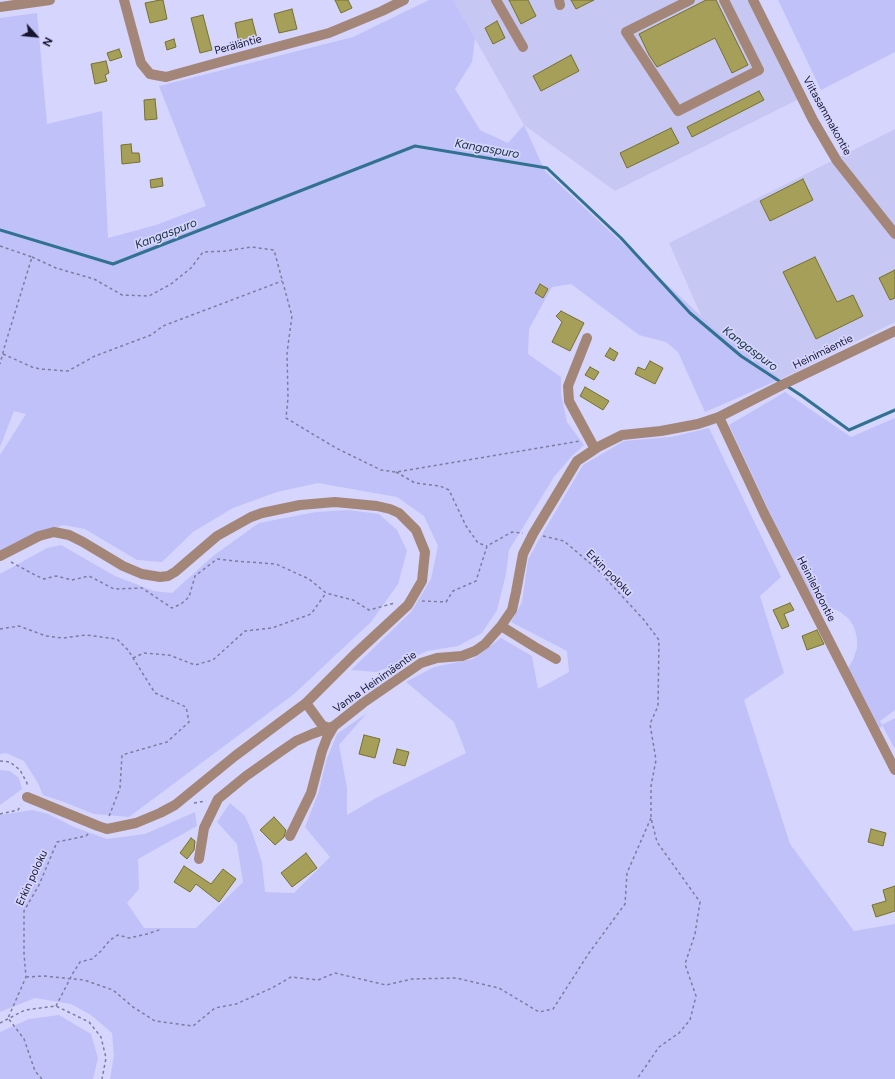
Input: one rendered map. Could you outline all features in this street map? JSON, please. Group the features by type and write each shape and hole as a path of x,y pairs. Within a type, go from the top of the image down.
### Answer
{"street":[{"path":"0,7 50,0"},
{"name":"Peräläntie","path":"124,0 141,64 150,74 166,78 330,33 404,0"},
{"path":"496,0 523,48"},
{"path":"690,0 626,32 678,111 759,70 724,0"},
{"name":"Viitasammakontie","path":"754,0 813,120 837,161 895,234"},
{"name":"Heinimäentie","path":"719,417 895,330"},
{"path":"587,338 568,386 570,401 595,449"},
{"name":"Vanha Heinimäentie","path":"199,859 204,828 218,800 246,776 296,742 331,727 421,663 437,658 462,656 475,651 485,644 501,626 512,610 523,554 533,534 576,461 622,435 661,431 698,424 719,417"},
{"name":"Heinilehdontie","path":"719,417 764,513 895,770"},
{"path":"3,557 39,536 54,532 69,535 123,566 142,574 160,577 168,576 175,572 217,536 251,517 262,513 300,505 335,502 377,506 399,513 416,530 425,552 422,581 408,606 354,655 306,703 235,756 175,805 136,823 107,829 27,796"},
{"path":"501,626 556,659"},
{"path":"290,836 312,793 322,751 331,727 322,725 306,703"}],"path":[{"path":"0,246 32,257 56,268 94,280 122,295 148,296 171,284 191,268 203,252 226,251 251,247 274,250 292,316 287,353 288,398 286,418 336,448 381,470 396,472 590,440"},
{"path":"0,364 32,257"},
{"path":"2,354 32,367 68,371 95,356 151,335 163,326 282,281"},
{"path":"396,472 415,483 440,486 448,490 466,526 478,543 487,546 476,581 453,591 446,602 412,599"},
{"name":"Erkin poloku","path":"487,546 512,532 533,534 564,541 598,570 644,620 659,640 658,706 650,724 656,760 651,786 652,818 657,842 700,902 695,934 685,964 696,996 690,1020 679,1033 659,1047 638,1079"},
{"path":"3,557 44,579 56,576 72,580 89,576 114,589 142,588 172,608 181,604 189,597 195,576 216,559 276,564 309,579 326,593 353,600 369,610 396,603"},
{"path":"133,658 144,653 169,655 195,665 213,660 245,631 272,628 311,614 326,593"},
{"name":"Erkin poloku","path":"0,629 19,626 46,636 63,638 86,635 117,638 128,650 155,693 186,707 189,722 167,742 122,755 120,788 107,821 86,836 57,842 39,885 24,911 24,954 26,977 8,1018"},
{"path":"0,761 10,762 20,770 27,783 27,796 18,810 0,814"},
{"path":"175,805 218,800"},
{"path":"26,977 44,976 84,980 113,990 132,1008 155,1021 193,1026 215,1008 236,1004 272,988 291,977 318,980 335,973 386,985 412,979 456,978 500,988 539,1012 553,1009 589,953 625,904 627,873 652,818"},
{"path":"56,1006 80,962 92,959 110,940 118,935 129,938 162,929"},
{"path":"0,1023 25,1010 56,1006 89,1022 101,1036 106,1058 102,1079"},
{"path":"8,1018 24,1039 35,1071 42,1079"}],"shaded area":[{"path":"429,0 453,0 475,38 472,62 455,89 480,130 508,143 524,125 545,171 717,331 781,379 705,412 678,352 666,342 639,335 571,284 552,287 529,329 528,354 561,377 561,394 567,422 584,445 571,457 554,477 509,550 506,574 497,610 482,633 458,646 427,651 406,661 376,672 351,670 411,612 431,579 438,546 424,516 397,497 318,483 277,492 233,508 193,532 162,562 137,560 85,529 63,525 34,535 0,553 0,455 26,414 14,411 0,447 0,18 37,13 47,124 102,111 108,238 156,225 206,206 159,86 353,37"},
{"path":"453,0 759,0 805,96 615,191 524,125"},
{"path":"778,0 895,0 895,52 821,90"},
{"path":"895,129 895,322 781,379 708,331 669,243"},
{"path":"785,392 851,437 895,418 895,710 880,721 882,725 879,730 848,668 853,660 857,648 857,638 854,627 849,619 839,611 815,602 769,511 729,425"},
{"path":"709,428 781,577 760,596 784,673 744,700 790,844 854,931 895,924 895,1079 110,1079 114,1055 112,1033 91,1015 71,1004 35,998 0,1012 0,815 32,810 48,814 74,827 107,839 145,834 195,812 197,826 138,859 139,889 127,903 144,928 196,928 243,882 237,844 217,822 230,803 245,816 252,832 262,862 265,892 294,893 330,857 305,827 319,791 326,761 337,734 367,713 339,745 347,788 347,815 376,798 466,753 454,722 406,682 434,667 473,659 501,638 532,656 538,689 569,672 567,651 511,622 522,602 528,560 537,543 583,465 624,441 671,437"},
{"path":"349,510 379,514 397,530 407,551 398,584 371,622 294,694 129,817 94,814 43,795 38,783 24,761 6,753 0,754 0,574 47,548 61,545 115,576 154,591 172,593 213,556 259,523 316,512"},
{"path":"895,718 895,749 882,725"},
{"path":"0,770 10,771 19,778 22,789 0,805"},
{"path":"59,1015 91,1034 98,1058 93,1079 0,1079 0,1032 29,1019"}],"building":[{"path":"163,0 167,19 150,23 145,3"},
{"path":"335,0 348,0 352,8 341,13"},
{"path":"509,0 528,0 536,16 521,24"},
{"path":"571,0 594,0 576,9"},
{"path":"706,0 716,0 748,65 732,73 715,38 657,67 649,55 639,34"},
{"path":"292,9 297,29 279,33 274,14"},
{"path":"203,15 212,50 200,53 191,18"},
{"path":"252,19 257,38 239,43 235,23"},
{"path":"497,21 505,38 493,44 485,28"},
{"path":"174,39 176,47 167,50 165,42"},
{"path":"119,49 122,57 110,61 107,53"},
{"path":"571,55 579,71 541,91 533,76"},
{"path":"106,61 109,73 105,75 107,81 95,84 91,64"},
{"path":"759,91 764,100 692,137 687,127"},
{"path":"155,99 157,119 145,120 144,100"},
{"path":"671,128 679,143 627,168 620,153"},
{"path":"131,144 132,153 139,153 140,162 122,164 121,145"},
{"path":"162,178 163,186 151,188 150,180"},
{"path":"803,179 813,200 770,221 760,201"},
{"path":"815,257 837,302 853,295 863,316 816,339 783,272"},
{"path":"895,270 895,298 890,300 879,278"},
{"path":"540,284 548,289 543,298 535,293"},
{"path":"561,311 584,323 570,351 552,342 562,322 556,316"},
{"path":"610,348 618,353 614,361 605,356"},
{"path":"650,361 663,368 655,384 635,374 638,367 645,370"},
{"path":"590,367 599,372 594,380 585,375"},
{"path":"585,387 609,401 603,410 580,396"},
{"path":"790,603 794,610 784,614 789,626 782,629 773,610"},
{"path":"817,630 824,644 807,650 802,636"},
{"path":"364,735 380,739 375,758 359,754"},
{"path":"397,749 409,752 405,766 393,763"},
{"path":"274,817 286,830 284,837 275,845 260,830"},
{"path":"871,829 886,833 883,846 868,842"},
{"path":"191,838 195,841 194,850 187,859 180,853"},
{"path":"306,853 317,868 292,887 281,873"},
{"path":"184,866 211,884 223,869 236,879 219,902 196,884 190,892 174,882"},
{"path":"895,886 895,911 876,917 872,905 886,901 883,890"}],"waterway":[{"name":"Kangaspuro","path":"0,230 113,264 415,146 547,168 621,238 690,313 741,356 802,396 849,430 895,410"}]}
